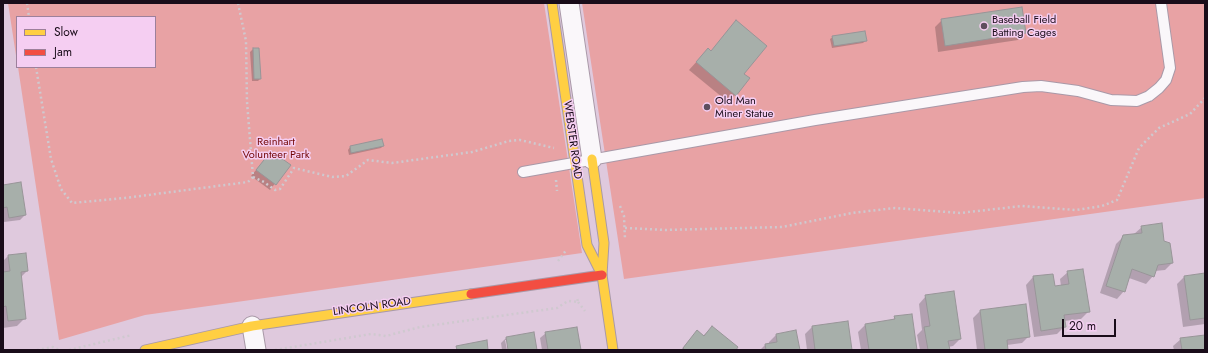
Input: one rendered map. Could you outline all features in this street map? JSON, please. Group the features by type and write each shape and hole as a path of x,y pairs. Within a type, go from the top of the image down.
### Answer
{"street":[{"name":"WEBSTER ROAD","path":"552,3 583,161 604,243 602,274 613,350"},
{"name":"WEBSTER ROAD","path":"569,3 583,161 587,245 602,274"},
{"name":"LINCOLN ROAD","path":"144,350 252,326 602,274"},
{"path":"252,326 256,350"}],"lane":[{"path":"523,172 1022,87 1041,86 1078,91 1110,100 1125,102 1137,101 1149,96 1159,88 1166,80 1170,68 1161,3"}],"path":[{"path":"27,3 29,16"},
{"path":"36,68 51,159 61,189 72,203 125,198 248,182 253,177 247,102 246,41 238,3"},
{"path":"625,228 664,230 782,227 852,214 895,208 960,213 1022,206 1076,210 1102,206 1117,200 1139,148 1159,128 1190,114 1205,98"},
{"path":"253,177 264,182 275,190 280,189 294,168 332,177 346,176 368,160 392,163 472,152 509,141 520,140 560,149 556,182 558,197"},
{"path":"566,243 578,302 585,309 586,316"},
{"path":"557,261 567,250"},
{"path":"275,350 370,334 386,336 420,327 556,308 568,302 578,302"},
{"path":"69,350 134,334"},
{"path":"37,350 53,348 59,350"}],"green space":[{"name":"Reinhart Volunteer Park","path":"8,3 544,3 582,253 145,315 59,340 18,68 156,68 156,16 16,16 16,55"},
{"path":"582,3 1205,3 1205,198 624,279"}],"building":[{"name":"Baseball Field Batting Cages","path":"1022,7 1026,33 945,46 941,19"},
{"path":"736,20 767,46 744,74 750,78 736,96 696,62 708,48 711,51"},
{"path":"865,31 867,41 834,46 832,36"},
{"path":"253,48 259,48 261,79 254,79"},
{"path":"382,139 384,146 351,153 350,146"},
{"path":"271,151 291,165 276,185 256,170"},
{"path":"21,182 26,215 9,218 7,207 3,208 3,185"},
{"path":"1162,223 1164,241 1170,243 1173,263 1158,265 1154,277 1132,269 1125,292 1106,286 1123,235 1142,233 1141,226"},
{"path":"26,253 28,271 21,272 26,319 8,321 6,306 3,307 3,272 10,271 8,255"},
{"path":"1083,269 1090,312 1064,315 1066,327 1041,331 1033,276 1053,274 1055,286 1069,284 1067,271"},
{"path":"1205,273 1205,318 1190,320 1184,276"},
{"path":"954,291 961,339 948,341 950,350 928,350 924,327 930,326 925,295"},
{"path":"1026,304 1030,337 1007,340 1008,350 985,350 980,310"},
{"path":"912,314 917,350 869,350 865,324 895,319 894,316"},
{"path":"848,321 852,350 815,350 812,326"},
{"path":"712,326 738,347 736,350 685,350 683,348 697,330 704,336"},
{"path":"577,327 581,350 548,350 545,332"},
{"path":"796,330 800,350 766,350 765,344 777,342 776,334"},
{"path":"534,332 537,350 508,350 506,337"},
{"path":"1205,335 1205,350 1182,350 1180,338"},
{"path":"487,340 488,350 457,350 456,346"}],"traffic: slow":[{"path":"552,3 587,245 602,275"},
{"path":"592,159 604,243 602,275 613,350"},
{"path":"145,350 252,326 471,294"}],"traffic: jam":[{"path":"471,294 602,275"}],"place":[{"name":"Baseball Field Batting Cages","path":"984,26"},
{"name":"Old Man Miner Statue","path":"707,107"}]}
